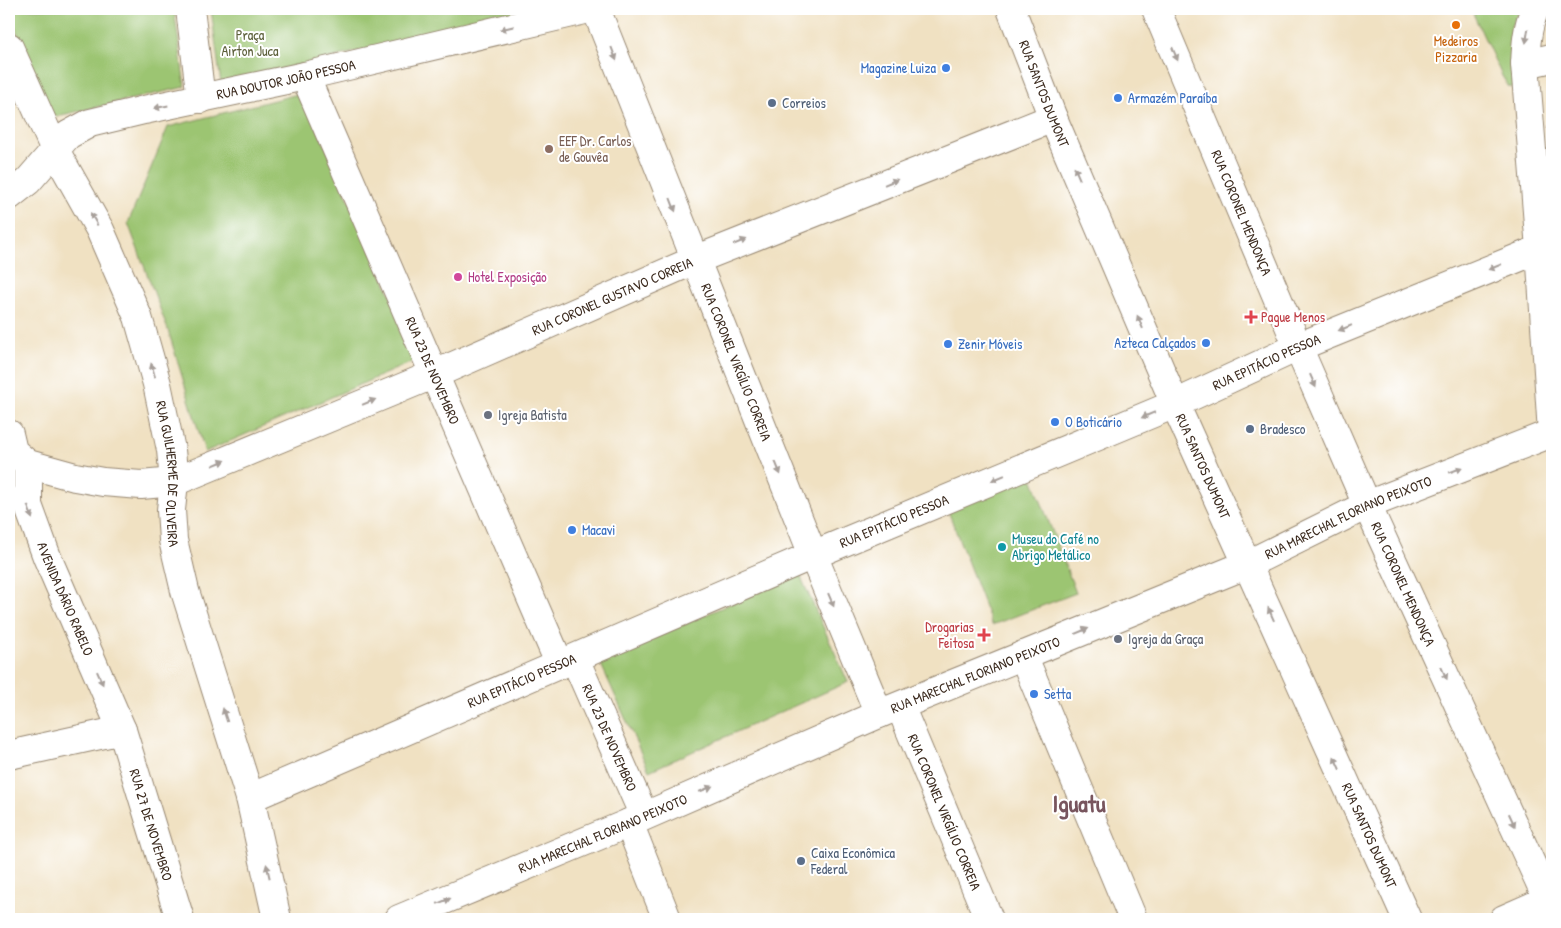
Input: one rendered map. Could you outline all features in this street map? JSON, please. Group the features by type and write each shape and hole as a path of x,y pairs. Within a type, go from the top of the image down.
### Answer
{"street":[{"path":"190,9 201,99"},
{"name":"RUA DOUTOR JOÃO PESSOA","path":"9,196 28,181 68,135 90,123 305,76 589,9"},
{"name":"RUA CORONEL VIRGÍLIO CORREIA","path":"596,9 813,555 989,919"},
{"name":"RUA SANTOS DUMONT","path":"1011,9 1053,118 1175,404 1406,919"},
{"name":"RUA CORONEL MENDONÇA","path":"1156,9 1298,347 1368,505 1551,902"},
{"path":"1535,9 1530,20 1525,64 1552,433"},
{"name":"RUA GUILHERME DE OLIVEIRA","path":"9,47 55,150 100,230 138,317 157,384 171,450 174,482 171,510 174,540 185,591 238,755 250,798 277,919"},
{"path":"1525,64 1552,58"},
{"name":"RUA 23 DE NOVEMBRO","path":"305,76 636,820 668,919"},
{"name":"RUA CORONEL GUSTAVO CORREIA","path":"174,482 436,374 695,260 1053,118"},
{"name":"RUA EPITÁCIO PESSOA","path":"250,798 813,555 1175,404 1298,347 1540,249"},
{"name":"RUA MARECHAL FLORIANO PEIXOTO","path":"399,919 636,820 889,710 1248,564 1368,505 1552,433"},
{"name":"AVENIDA DÁRIO RABELO","path":"15,450 75,477 103,482 141,485 174,482"},
{"name":"AVENIDA DÁRIO RABELO","path":"15,450 28,505 46,557 122,730"},
{"path":"1023,655 1133,919"},
{"path":"9,755 122,730"},
{"name":"RUA 27 DE NOVEMBRO","path":"122,730 180,919"},
{"path":"1504,919 1551,902"}],"green space":[{"path":"9,9 174,9 185,87 53,117 9,13"},
{"name":"Praça Airton Juca","path":"211,9 535,9 221,84"},
{"path":"1471,9 1521,9 1511,26 1512,44 1521,88 1509,87 1502,76"},
{"path":"302,93 419,359 205,452 168,330 128,223 168,127"},
{"path":"1029,470 1076,593 992,625 945,503"},
{"path":"799,573 848,682 649,771 600,662"}],"place":[{"name":"Medeiros Pizzaria","path":"1456,25"},
{"name":"Magazine Luiza","path":"946,68"},
{"name":"Armazém Paraíba","path":"1118,98"},
{"name":"Correios","path":"772,103"},
{"name":"EEF Dr. Carlos de Gouvêa","path":"549,149"},
{"name":"Hotel Exposição","path":"458,277"},
{"name":"Pague Menos","path":"1251,317"},
{"name":"Azteca Calçados","path":"1206,343"},
{"name":"Zenir Móveis","path":"948,344"},
{"name":"Igreja Batista","path":"488,415"},
{"name":"O Boticário","path":"1055,422"},
{"name":"Bradesco","path":"1250,429"},
{"name":"Macavi","path":"572,530"},
{"name":"Museu do Café no Abrigo Metálico","path":"1002,547"},
{"name":"Drogarias Feitosa","path":"984,635"},
{"name":"Igreja da Graça","path":"1118,639"},
{"name":"Setta","path":"1034,694"},
{"name":"Caixa Econômica Federal","path":"801,861"}],"district":[{"name":"Iguatu","path":"1079,804"}]}
